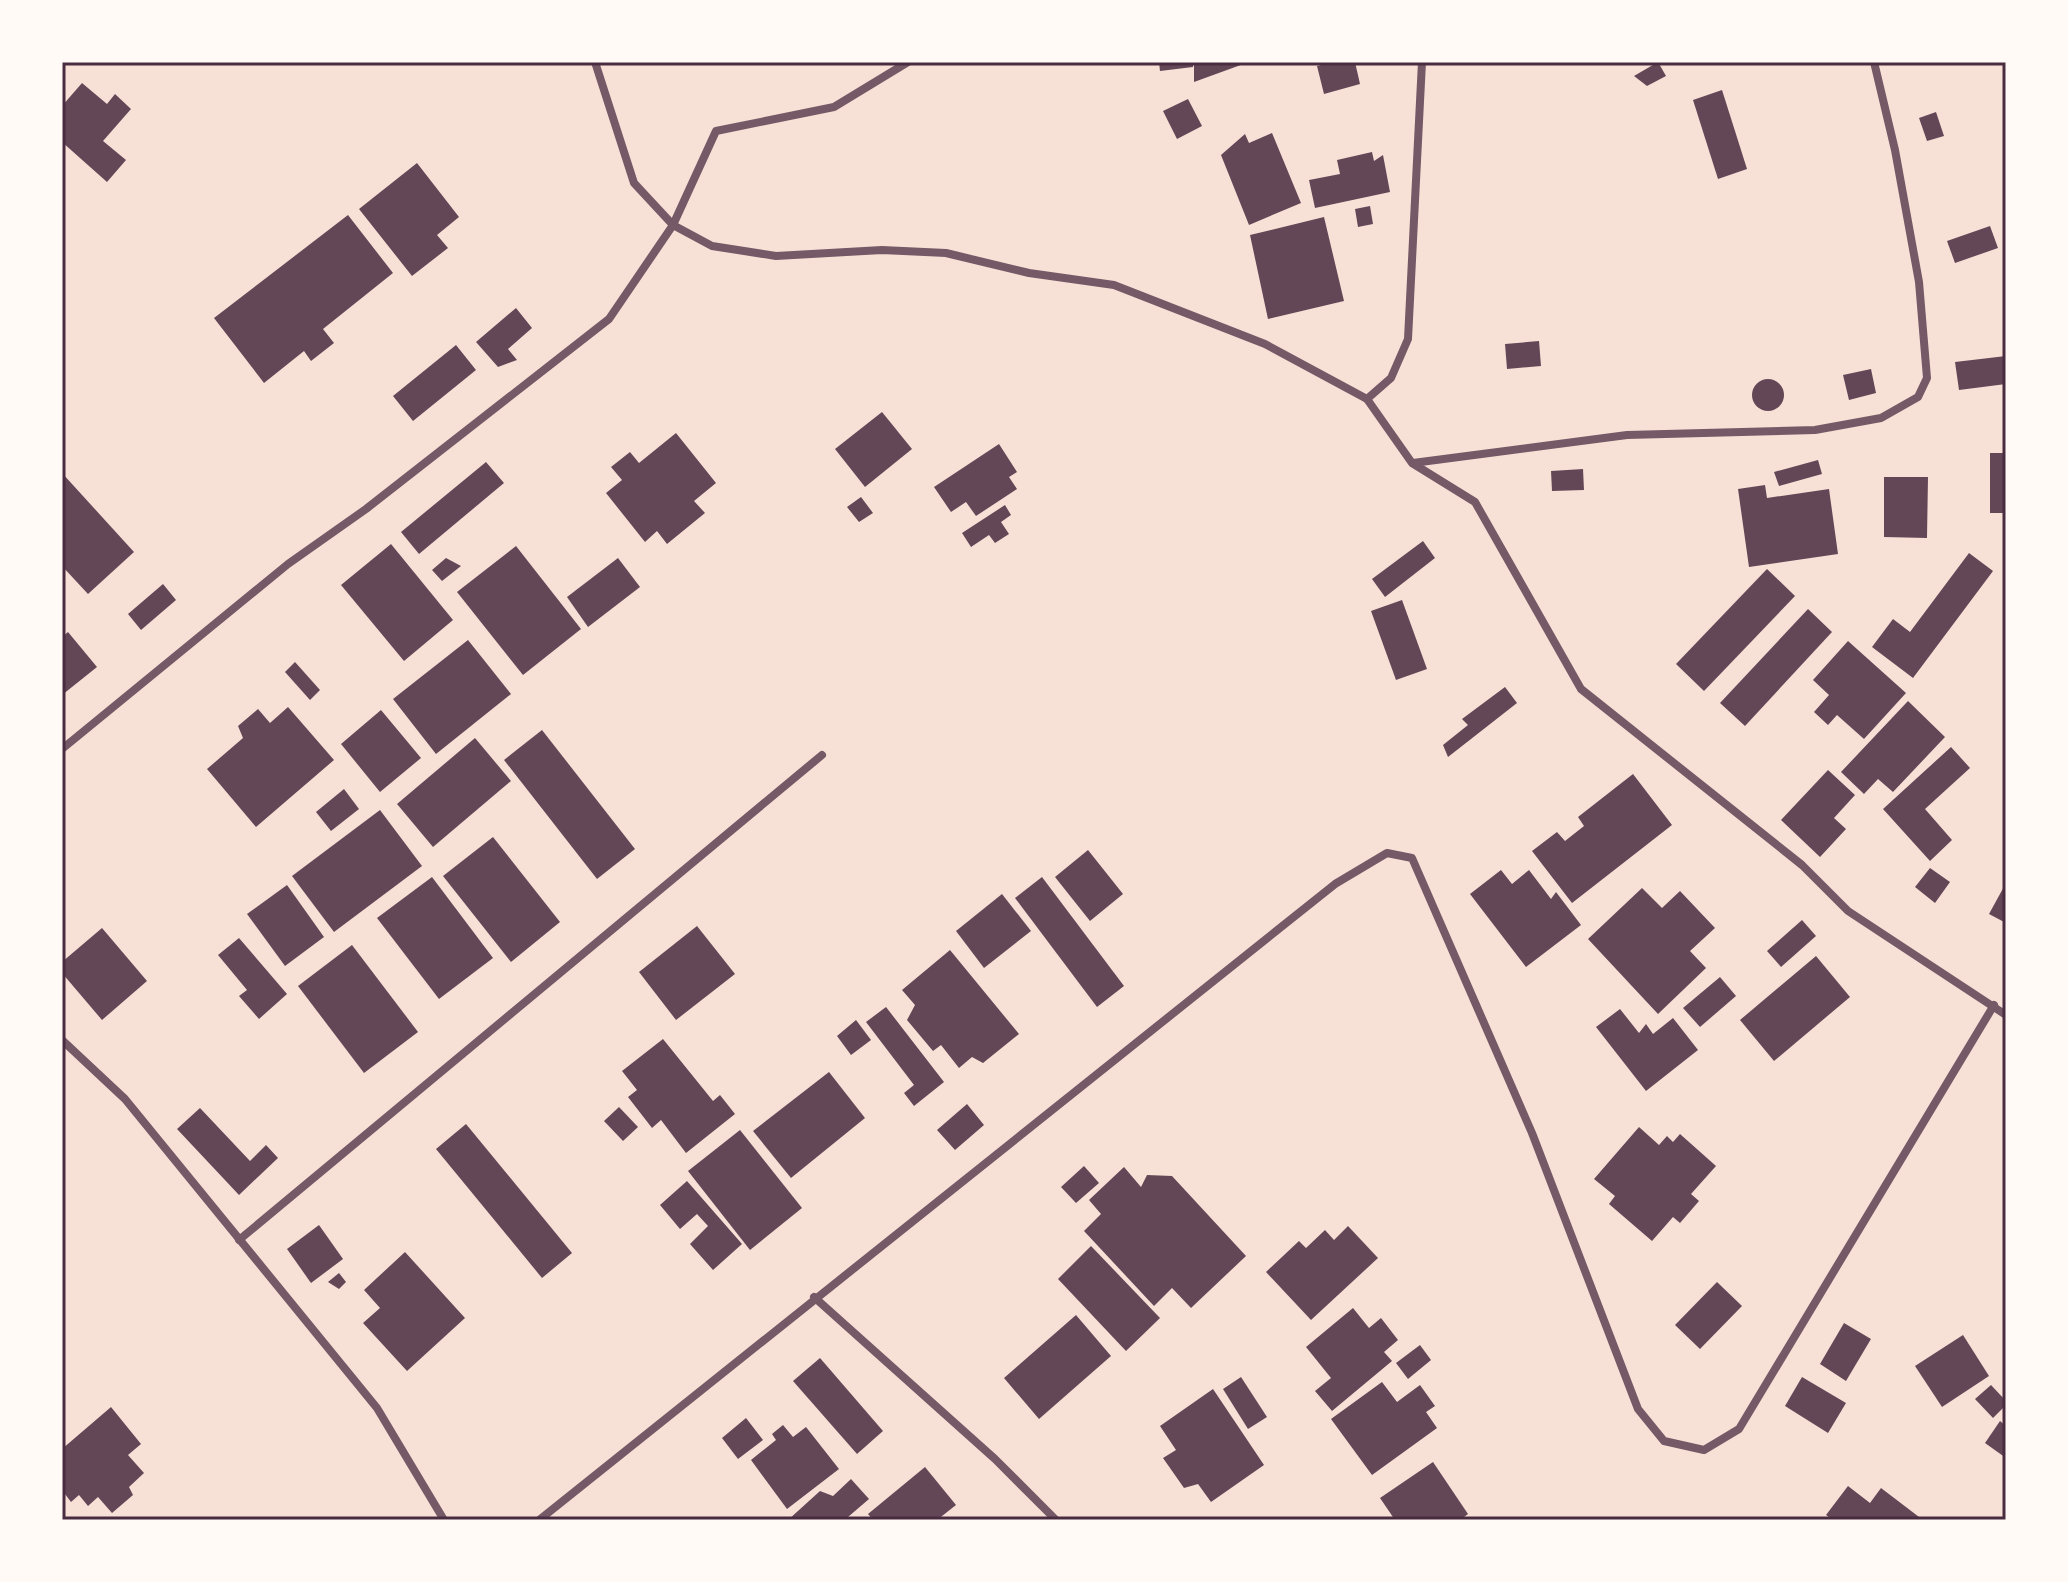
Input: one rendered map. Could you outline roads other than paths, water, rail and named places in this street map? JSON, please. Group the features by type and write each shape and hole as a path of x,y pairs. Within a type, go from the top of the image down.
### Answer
{"street":[{"path":"595,62 634,183 673,225 712,246 776,256 882,250 946,253 1029,273 1114,285 1265,344 1367,399 1412,463 1475,502 1581,689 1802,865 1848,911 2006,1015"},
{"path":"62,749 288,564 366,509 609,319 673,225 716,131 834,107 908,62"},
{"path":"1367,399 1391,378 1408,339 1422,62"},
{"path":"1412,463 1627,435 1815,430 1881,418 1918,397 1927,378 1919,282 1895,150 1874,62"},
{"path":"239,1240 822,755"},
{"path":"539,1520 814,1297 1335,884 1387,853 1412,858 1532,1133 1638,1409 1664,1441 1704,1450 1739,1429 1994,1005"},
{"path":"62,1040 125,1099 377,1408 444,1520"},
{"path":"814,1297 995,1459 1056,1520"}]}
